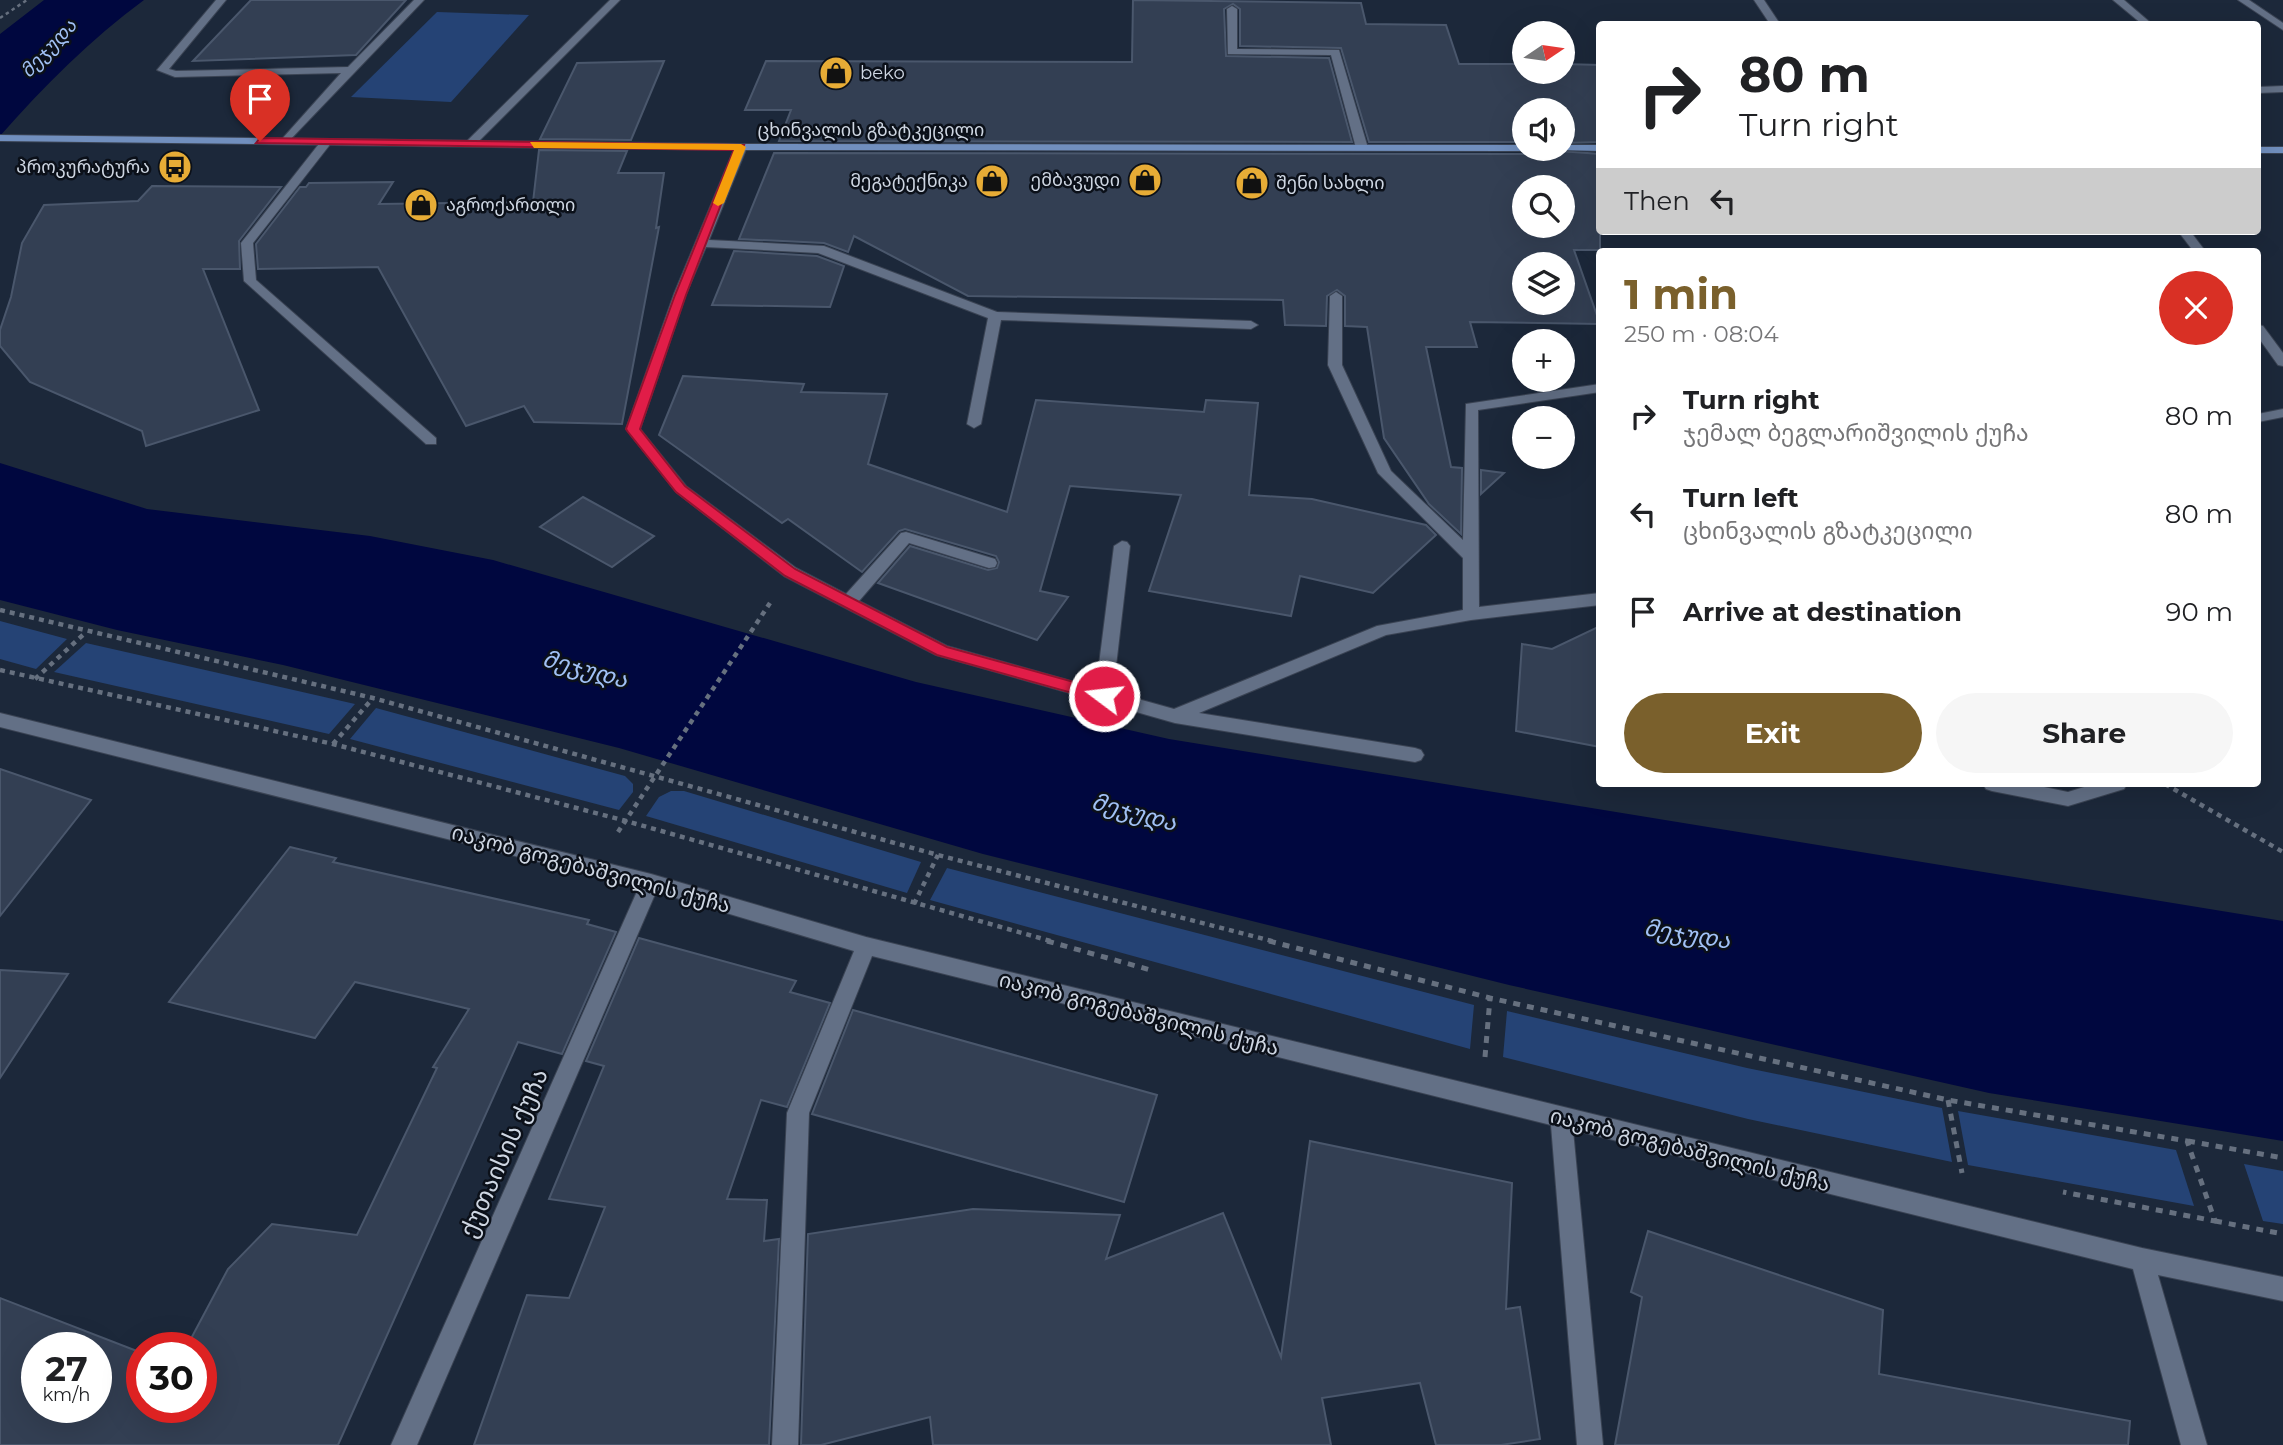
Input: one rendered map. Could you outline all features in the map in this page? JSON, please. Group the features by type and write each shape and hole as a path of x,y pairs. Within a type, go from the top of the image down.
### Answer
{"main road":[{"name":"ცხინვალის გზატკეცილი","path":"0,138 741,147 1512,148"},
{"path":"1575,148 1596,148"},
{"path":"2261,150 2283,150"}],"street":[{"path":"221,0 162,70 175,74 352,70"},
{"path":"286,141 419,0"},
{"path":"470,144 615,0"},
{"path":"1759,0 1773,21"},
{"path":"2118,0 2143,21"},
{"path":"2243,0 2283,27"},
{"path":"1232,9 1232,52 1335,52 1362,148"},
{"path":"2271,19 2283,19"},
{"path":"2261,90 2283,89"},
{"path":"326,142 247,243 250,281 431,441"},
{"path":"741,147 633,429 681,489 790,572 942,651 1175,716 1415,755"},
{"path":"702,243 820,249 995,316 1251,325"},
{"path":"1336,296 1335,365 1385,473 1471,556"},
{"path":"974,424 995,316"},
{"path":"2261,333 2283,362"},
{"path":"1471,614 1471,407 1596,389"},
{"path":"2261,417 2283,413"},
{"path":"848,602 906,537 989,564"},
{"path":"1104,696 1122,546"},
{"path":"1175,716 1383,630 1471,614 1596,599"},
{"name":"იაკობ გოგებაშვილის ქუჩა","path":"0,720 651,882 866,946 2142,1260 2283,1289"},
{"path":"2007,787 2068,799 2108,787"},
{"name":"ქუთაისის ქუჩა","path":"404,1445 651,882"},
{"path":"785,1445 798,1113 866,946"},
{"path":"1561,1119 1590,1445"},
{"path":"2142,1260 2194,1445"}],"path":[{"path":"0,18 27,0"},
{"path":"595,868 766,608"},
{"path":"0,610 86,633 373,698 938,855 1490,998 1948,1100 2283,1158"},
{"path":"35,679 86,633"},
{"path":"0,670 334,744 626,821 1166,974"},
{"path":"334,744 373,698"},
{"path":"2170,787 2283,852"},
{"path":"914,904 938,855"},
{"path":"1484,1063 1490,998"},
{"path":"1948,1100 1962,1174"},
{"path":"2187,1141 2215,1221"},
{"path":"1949,1171 1976,1176"},
{"path":"2055,1191 2283,1234"}],"shaded area":[{"path":"437,12 529,15 451,102 351,97"},
{"path":"0,621 67,639 36,669 0,659"},
{"path":"86,643 355,704 329,734 54,672"},
{"path":"376,708 625,776 633,784 633,792 619,810 350,739"},
{"path":"671,791 684,791 921,862 907,893 646,816 659,797"},
{"path":"947,868 1474,1005 1470,1049 930,900"},
{"path":"1507,1011 1747,1068 1942,1108 1952,1162 1748,1119 1503,1057"},
{"path":"1958,1111 2176,1150 2194,1206 1968,1165"},
{"path":"2244,1164 2283,1171 2283,1224 2263,1221"}],"water":[{"name":"მეჯუდა","path":"44,0 144,0 68,64 0,136 0,34"},
{"name":"მეჯუდა","path":"0,463 147,509 370,536 493,560 916,682 1169,739 2283,921 2283,1141 1989,1093 1509,985 983,854 619,748 283,665 117,630 0,600"}],"building":[{"path":"251,0 406,0 356,55 193,61"},
{"path":"1133,0 1361,3 1366,24 1446,25 1459,64 1512,64 1512,84 1575,84 1575,64 1596,65 1596,142 1575,143 1575,98 1512,98 1512,142 1369,142 1341,48 1240,46 1240,9 1233,4 1224,9 1226,56 1329,58 1352,142 779,141 791,110 745,110 766,61 1132,62"},
{"path":"664,61 631,140 540,139 577,63"},
{"path":"539,150 627,151 618,173 664,173 656,228 659,227 622,424 534,422 524,406 466,426 378,267 258,269 256,244 300,187 306,187 309,183 393,182 379,204 533,202"},
{"path":"1575,152 1596,154 1596,235 1600,235 1600,248 1574,250 1575,252 1512,252 1512,315 1575,315 1575,253 1596,313 1596,324 1470,322 1477,347 1426,347 1451,467 1462,468 1461,534 1429,504 1384,438 1367,327 1345,326 1345,296 1337,290 1327,296 1326,326 1285,325 1283,300 968,296 854,236 848,252 824,243 739,239 774,153 1512,154 1512,161 1575,161"},
{"path":"152,186 281,187 239,241 240,269 203,269 259,410 146,446 142,431 30,382 0,346 0,330 11,297 22,243 44,205 138,201"},
{"path":"734,251 817,256 844,266 830,307 712,305"},
{"path":"683,376 804,384 801,392 887,394 868,464 1007,512 1036,400 1204,412 1206,400 1258,403 1249,495 1312,499 1426,525 1436,535 1373,593 1300,576 1291,616 1149,591 1181,495 1070,486 1040,591 1068,597 1037,640 878,583 910,546 988,570 997,568 999,562 996,556 905,529 899,531 862,572 788,519 782,523 659,435"},
{"path":"1481,470 1504,473 1481,494"},
{"path":"583,497 654,536 612,567 540,527"},
{"path":"1596,628 1596,746 1516,731 1522,644 1552,649"},
{"path":"0,769 91,800 0,916"},
{"path":"290,847 336,858 333,862 589,920 587,924 616,932 562,1054 518,1042 338,1445 0,1445 0,1298 88,1332 21,1332 21,1423 112,1423 112,1341 126,1347 126,1423 217,1423 217,1332 195,1332 228,1269 272,1224 357,1235 437,1068 433,1067 469,1009 355,982 315,1038 169,1002"},
{"path":"639,938 796,981 790,992 830,1003 787,1107 761,1100 727,1199 767,1200 764,1241 779,1239 769,1445 474,1445 527,1295 569,1298 605,1207 549,1199 604,1066 586,1061"},
{"path":"0,970 68,974 0,1078"},
{"path":"853,1010 1157,1095 1124,1202 812,1114"},
{"path":"1310,1141 1512,1183 1506,1309 1520,1307 1540,1439 1501,1445 1436,1445 1420,1383 1322,1398 1331,1445 933,1445 930,1417 821,1445 801,1445 808,1234 973,1209 1120,1215 1106,1259 1223,1213 1281,1357"},
{"path":"1648,1231 1883,1310 1879,1374 2130,1421 2128,1445 1615,1445 1642,1297 1631,1292"}],"slow traffic":[{"path":"534,145 741,147 718,203"}],"place":[{"name":"beko","path":"836,73"},
{"name":"პროკურატურა","path":"175,167"},
{"name":"ემბავუდი","path":"1145,180"},
{"name":"მეგატექნიკა","path":"992,181"},
{"name":"შენი სახლი","path":"1252,183"},
{"name":"აგროქართლი","path":"421,205"}],"route":[{"path":"260,141 741,147 680,295 633,429 681,489 790,572 942,651 1104,696"}]}
